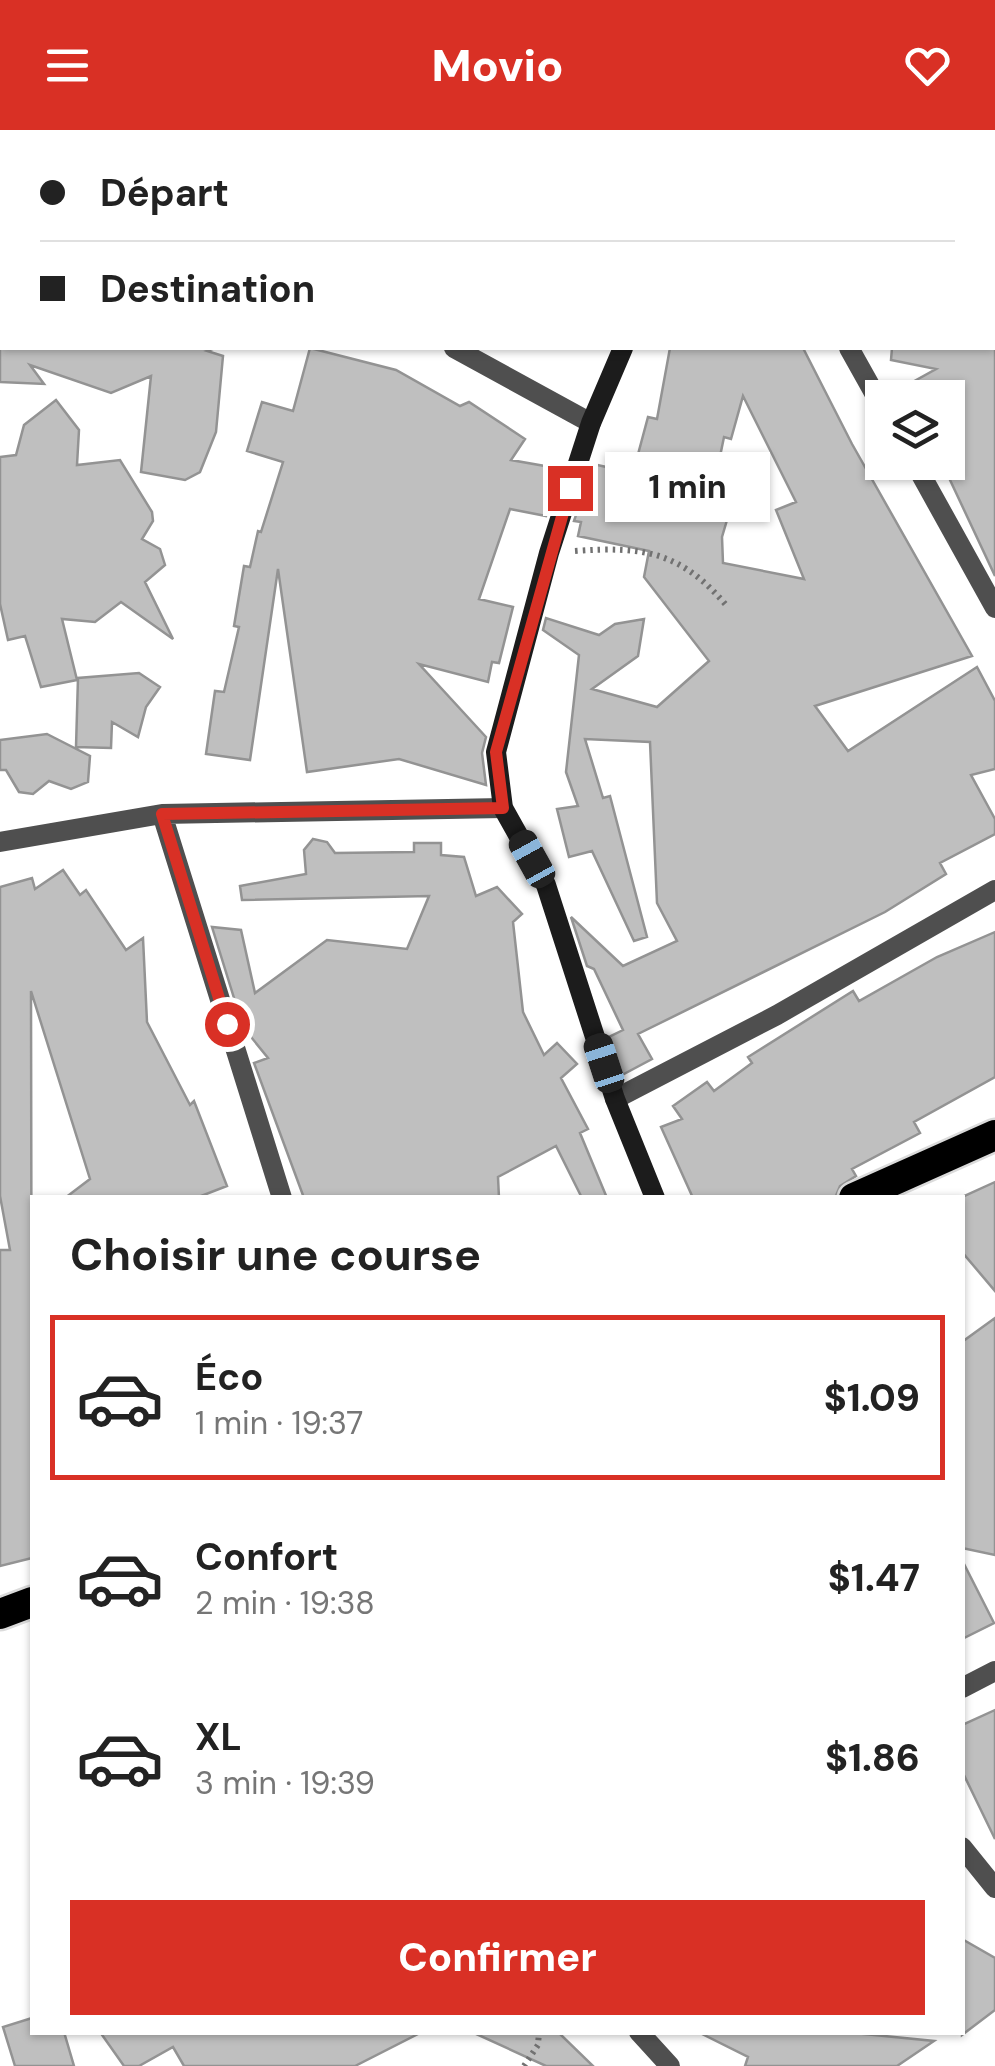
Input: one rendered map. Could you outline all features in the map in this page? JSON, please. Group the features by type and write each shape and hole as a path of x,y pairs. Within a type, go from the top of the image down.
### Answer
{"highway":[{"path":"861,1195 995,1135"},
{"path":"0,1614 30,1603"}],"street":[{"path":"458,350 591,422"},
{"path":"622,350 591,422 549,553 496,752 503,808 546,885 616,1099 654,1195"},
{"path":"850,350 867,380"},
{"path":"924,480 995,608"},
{"path":"0,842 162,814 503,808"},
{"path":"162,814 281,1195"},
{"path":"616,1099 777,1015 995,890"},
{"path":"965,1686 995,1671"},
{"path":"965,1851 995,1888"},
{"path":"642,2035 670,2066"}],"path":[{"path":"549,553 618,548 666,559 691,567 726,605"},
{"path":"524,2066 538,2045 540,2035"}],"building":[{"path":"0,350 210,350 223,356 216,432 200,472 185,480 141,472 151,376 111,393 30,365 44,384 0,382"},
{"path":"309,350 318,350 396,370 460,406 469,402 525,439 511,460 562,469 546,516 510,509 479,599 513,607 499,663 492,662 488,682 419,664 486,737 482,753 486,785 399,759 307,772 278,569 250,760 206,754 215,691 224,692 239,627 234,626 244,566 250,567 258,531 261,532 283,462 247,451 262,402 293,411"},
{"path":"670,350 804,350 865,467 865,480 872,480 972,656 815,706 848,751 977,667 995,701 995,769 971,775 995,819 995,834 940,863 946,874 885,912 638,1034 652,1059 622,1075 609,1037 623,1030 594,969 587,966 571,917 623,966 677,941 657,903 650,742 585,739 603,798 610,796 647,937 634,941 592,851 569,857 557,809 578,806 566,772 579,655 543,630 546,618 599,635 615,624 644,619 638,656 592,689 657,707 709,661 644,577 649,551 578,536 581,522 574,521 593,464 633,473 648,417 657,419","holes":["743,396 796,502 776,510 804,579 723,563 722,537 730,510 710,505 724,437 731,439"]},
{"path":"892,350 995,350 995,576 950,480 965,480 965,380 916,380 936,369 891,360"},
{"path":"56,400 79,430 77,465 120,460 152,512 153,521 142,539 160,549 165,565 145,582 173,639 121,602 95,622 62,619 77,680 41,687 25,636 8,640 0,604 0,457 16,455 24,425"},
{"path":"139,673 160,687 146,707 138,737 112,722 111,748 76,747 78,678"},
{"path":"47,734 90,756 88,782 71,789 49,781 33,794 19,792 6,770 0,770 0,740"},
{"path":"313,839 327,842 335,853 414,852 414,843 441,843 441,855 464,857 476,896 497,887 522,914 513,922 523,1012 544,1055 557,1043 577,1064 561,1078 588,1129 580,1133 606,1195 580,1195 556,1146 498,1177 499,1195 303,1195 254,1063 268,1058 243,1027 212,927 241,930 255,993 327,940 407,949 429,896 242,900 240,886 306,874 304,850"},
{"path":"63,870 80,895 86,890 126,950 143,938 147,1022 190,1105 194,1101 227,1186 204,1195 69,1195 90,1179 31,991 30,1558 0,1566 0,1250 10,1250 0,1196 0,887 32,878 35,889"},
{"path":"995,932 995,1077 914,1122 920,1133 852,1169 856,1176 840,1186 836,1195 692,1195 661,1127 682,1119 673,1106 707,1082 714,1091 752,1063 748,1057 853,991 859,1001 937,957"},
{"path":"995,1182 995,1291 965,1256 965,1196"},
{"path":"995,1318 995,1555 965,1549 965,1340"},
{"path":"965,1566 994,1623 965,1638"},
{"path":"995,1710 995,1839 965,1777 965,1724"},
{"path":"965,1941 995,1958 995,2010 965,2033"},
{"path":"30,2019 30,2035 65,2035 74,2066 15,2066 3,2027"},
{"path":"102,2035 416,2035 355,2066 184,2066 173,2047 139,2066 124,2066"},
{"path":"479,2035 561,2035 593,2066 546,2066"},
{"path":"704,2035 874,2035 934,2041 897,2066 745,2066 748,2057"}],"route":[{"path":"227,1024 162,814 503,808 496,752 570,488"}]}
